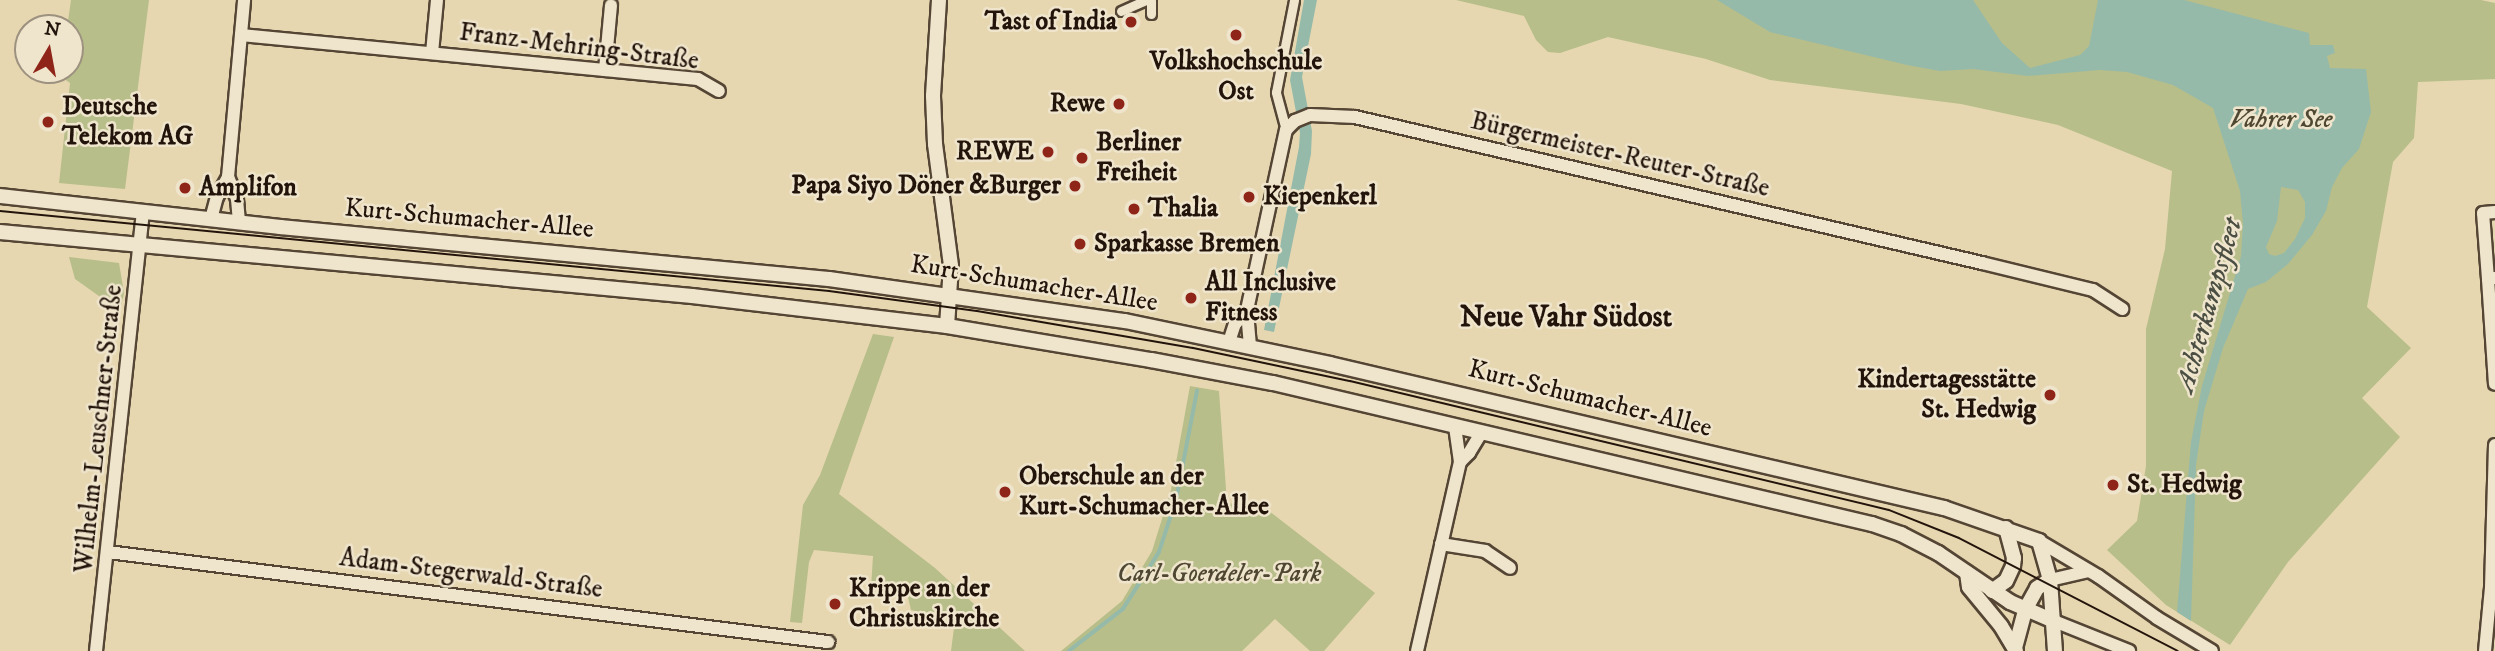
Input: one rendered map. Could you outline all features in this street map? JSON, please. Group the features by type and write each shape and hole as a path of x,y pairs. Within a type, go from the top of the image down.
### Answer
{"street":[{"path":"239,222 237,199 229,177 244,0"},
{"name":"Franz-Mehring-Straße","path":"432,53 438,0"},
{"path":"939,0 934,50 935,144 950,255 951,295 947,326"},
{"path":"1121,11 1148,0 1151,14"},
{"path":"1250,346 1247,310 1291,126 1276,92 1294,0"},
{"path":"605,70 611,5"},
{"name":"Franz-Mehring-Straße","path":"242,35 698,79 719,91"},
{"name":"Bürgermeister-Reuter-Straße","path":"1291,126 1310,115 1355,117 1982,262 2093,290 2122,309"},
{"path":"211,219 216,197 229,177"},
{"name":"Kurt-Schumacher-Allee","path":"0,196 239,222 667,262 951,295 1125,321 1250,346 1944,508 2039,541"},
{"name":"Wilhelm-Leuschner-Straße","path":"96,651 144,212"},
{"path":"2495,212 2483,213 2492,278 2495,384"},
{"path":"0,232 692,296 947,326 1273,383 1872,524 1930,548 1993,592 2025,610 2129,651"},
{"path":"1229,342 1235,324 1247,310"},
{"path":"1417,651 1460,462 1455,427"},
{"path":"1460,462 1481,433"},
{"path":"2485,651 2495,522 2495,445"},
{"path":"1993,592 2006,581 2013,566 2014,558 2006,528"},
{"path":"2039,541 2090,570 2157,618 2212,651"},
{"path":"2039,541 2050,580 2055,651"},
{"path":"1441,544 1486,551 1510,568"},
{"name":"Adam-Stegerwald-Straße","path":"108,552 828,642"},
{"path":"2016,650 2025,610 2037,588 2050,580 2090,570"},
{"path":"1968,573 1969,587 2016,650"}],"green space":[{"path":"71,0 149,0 125,189 59,183 70,84 84,84 84,14 69,14"},
{"name":"Vahrer See","path":"1456,0 2481,0 2495,3 2495,79 2418,82 2414,138 2393,162 2367,307 2411,348 2362,398 2400,437 2288,562 2230,645 2166,605 2107,550 2137,521 2146,466 2146,329 2165,249 2172,171 2058,125 1961,104 1770,80 1706,59 1608,37 1560,53 1548,52 1536,40 1524,16"},
{"path":"69,257 119,263 124,293 120,311 75,279"},
{"path":"873,334 894,337 839,494 935,568 1025,651 951,651 955,620 911,610 907,593 871,588 873,556 814,550 809,562 802,623 790,622 803,505 820,475"},
{"name":"Carl-Goerdeler-Park","path":"1190,386 1219,391 1227,503 1265,508 1375,593 1324,651 1310,651 1275,619 1242,651 1061,651 1122,601 1152,551 1171,490"}],"shaded area":[{"path":"1304,0 1317,0 1302,77 1312,131 1311,154 1274,332 1264,330 1299,147 1300,133 1290,80"},
{"name":"Vahrer See","path":"1717,0 1973,0 2002,43 2030,68 2080,55 2089,46 2098,0 2184,0 2309,33 2310,45 2333,45 2335,53 2327,56 2330,68 2366,69 2371,112 2359,149 2342,168 2332,187 2326,211 2312,235 2288,264 2266,282 2248,289 2223,348 2204,411 2196,465 2191,621 2177,612 2191,442 2202,386 2241,256 2243,224 2240,191 2213,108 2173,85 2127,72 2100,70 2028,76 1973,69 1940,71 1770,32","holes":["2281,187 2298,190 2305,202 2305,218 2295,239 2284,253 2275,256 2269,254 2266,247 2277,221"]}],"waterway":[{"path":"1069,651 1123,609 1159,552 1176,500 1197,391"}],"tram line":[{"path":"0,211 829,291 977,311 1193,348 1350,381 1889,510 1959,538 2178,651"}],"place":[{"name":"Tast of India","path":"1131,22"},
{"name":"Volkshochschule Ost","path":"1236,35"},
{"name":"Rewe","path":"1119,104"},
{"name":"Deutsche Telekom AG","path":"48,122"},
{"name":"REWE","path":"1048,152"},
{"name":"Berliner Freiheit","path":"1082,158"},
{"name":"Papa Siyo Döner &Burger","path":"1075,186"},
{"name":"Amplifon","path":"185,188"},
{"name":"Kiepenkerl","path":"1249,197"},
{"name":"Thalia","path":"1134,209"},
{"name":"Sparkasse Bremen","path":"1080,244"},
{"name":"All Inclusive Fitness","path":"1191,298"},
{"name":"Kindertagesstätte St. Hedwig","path":"2050,395"},
{"name":"St. Hedwig","path":"2113,485"},
{"name":"Oberschule an der Kurt-Schumacher-Allee","path":"1005,492"},
{"name":"Krippe an der Christuskirche","path":"835,604"}],"district":[{"name":"Neue Vahr Südost","path":"1566,318"}],"water label":[{"name":"Achterkampsfleet","path":"2209,305"}]}
